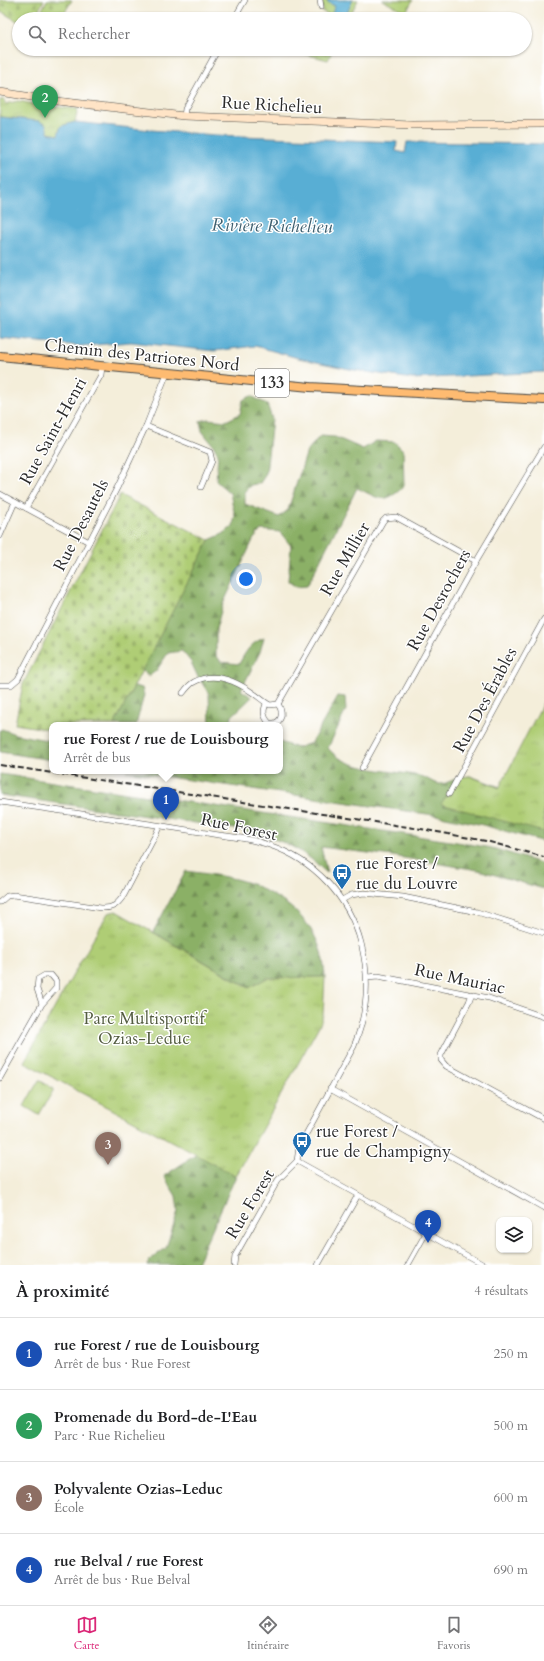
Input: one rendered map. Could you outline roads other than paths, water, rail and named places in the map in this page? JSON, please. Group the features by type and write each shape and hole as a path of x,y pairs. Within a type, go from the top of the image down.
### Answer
{"main road":[{"name":"Rue Richelieu","path":"0,92 57,101 184,116 412,125 544,124"},
{"name":"Chemin des Patriotes Nord","path":"0,356 310,386 544,400"}],"street":[{"path":"238,12 244,0"},
{"path":"320,0 321,7"},
{"path":"184,116 185,110 214,56"},
{"name":"Rue Saint-Henri","path":"26,508 101,375 102,367"},
{"name":"Rue Desautels","path":"0,685 11,685 18,679 89,542 146,426 167,373"},
{"path":"146,426 210,452 212,461 201,487"},
{"name":"Rue Desrochers","path":"362,768 476,561 544,447"},
{"path":"0,494 89,542"},
{"path":"0,536 16,502"},
{"name":"Rue Millier","path":"278,704 382,521 386,518 396,517 476,561"},
{"name":"Rue Des Érables","path":"449,794 544,619"},
{"path":"183,692 193,682 204,678 226,679 243,686 270,706 278,704 282,712 282,717 278,722"},
{"path":"266,704 264,715 268,722"},
{"name":"Rue Forest","path":"0,802 240,838 274,847 293,856 313,870 330,885 342,900 352,918 359,937 367,977 365,1008 358,1036 299,1147 297,1161 278,1180 235,1256 234,1265"},
{"path":"0,902 7,896 14,895 101,908 113,907 124,895 159,826"},
{"path":"342,900 350,895 364,893 403,897 477,912 544,933"},
{"path":"0,1078 42,1004 54,992 57,984 55,979 48,975 40,977 38,982 37,988 42,1004"},
{"name":"Rue Mauriac","path":"367,977 378,976 472,994 498,1001 544,1017"},
{"path":"472,994 441,1055 442,1062 446,1066 544,1119"},
{"path":"330,1089 544,1208"},
{"name":"Rue Forest","path":"297,1161 484,1265"},
{"path":"318,1265 358,1195"},
{"path":"408,1265 426,1233"}],"water":[{"path":"328,0 353,0 347,12 332,12 335,6 327,2"},
{"name":"Rivière Richelieu","path":"0,117 39,121 46,125 48,133 58,135 61,126 75,122 216,135 397,142 396,151 405,153 407,142 544,144 544,372 412,379 354,370 298,358 255,346 214,351 131,342 81,346 0,338"}],"railway":[{"path":"0,765 49,772"},
{"path":"59,774 421,829 486,841 544,857"}],"place":[{"name":"Promenade du Bord-de-L'Eau","path":"45,118"},
{"name":"rue Forest / rue de Louisbourg","path":"166,820"},
{"name":"rue Forest / rue du Louvre","path":"342,890"},
{"name":"rue Forest / rue de Champigny","path":"302,1158"},
{"name":"Polyvalente Ozias-Leduc","path":"108,1165"},
{"name":"rue Belval / rue Forest","path":"428,1243"}],"park label":[{"name":"Parc Multisportif Ozias-Leduc","path":"144,1028"}]}
